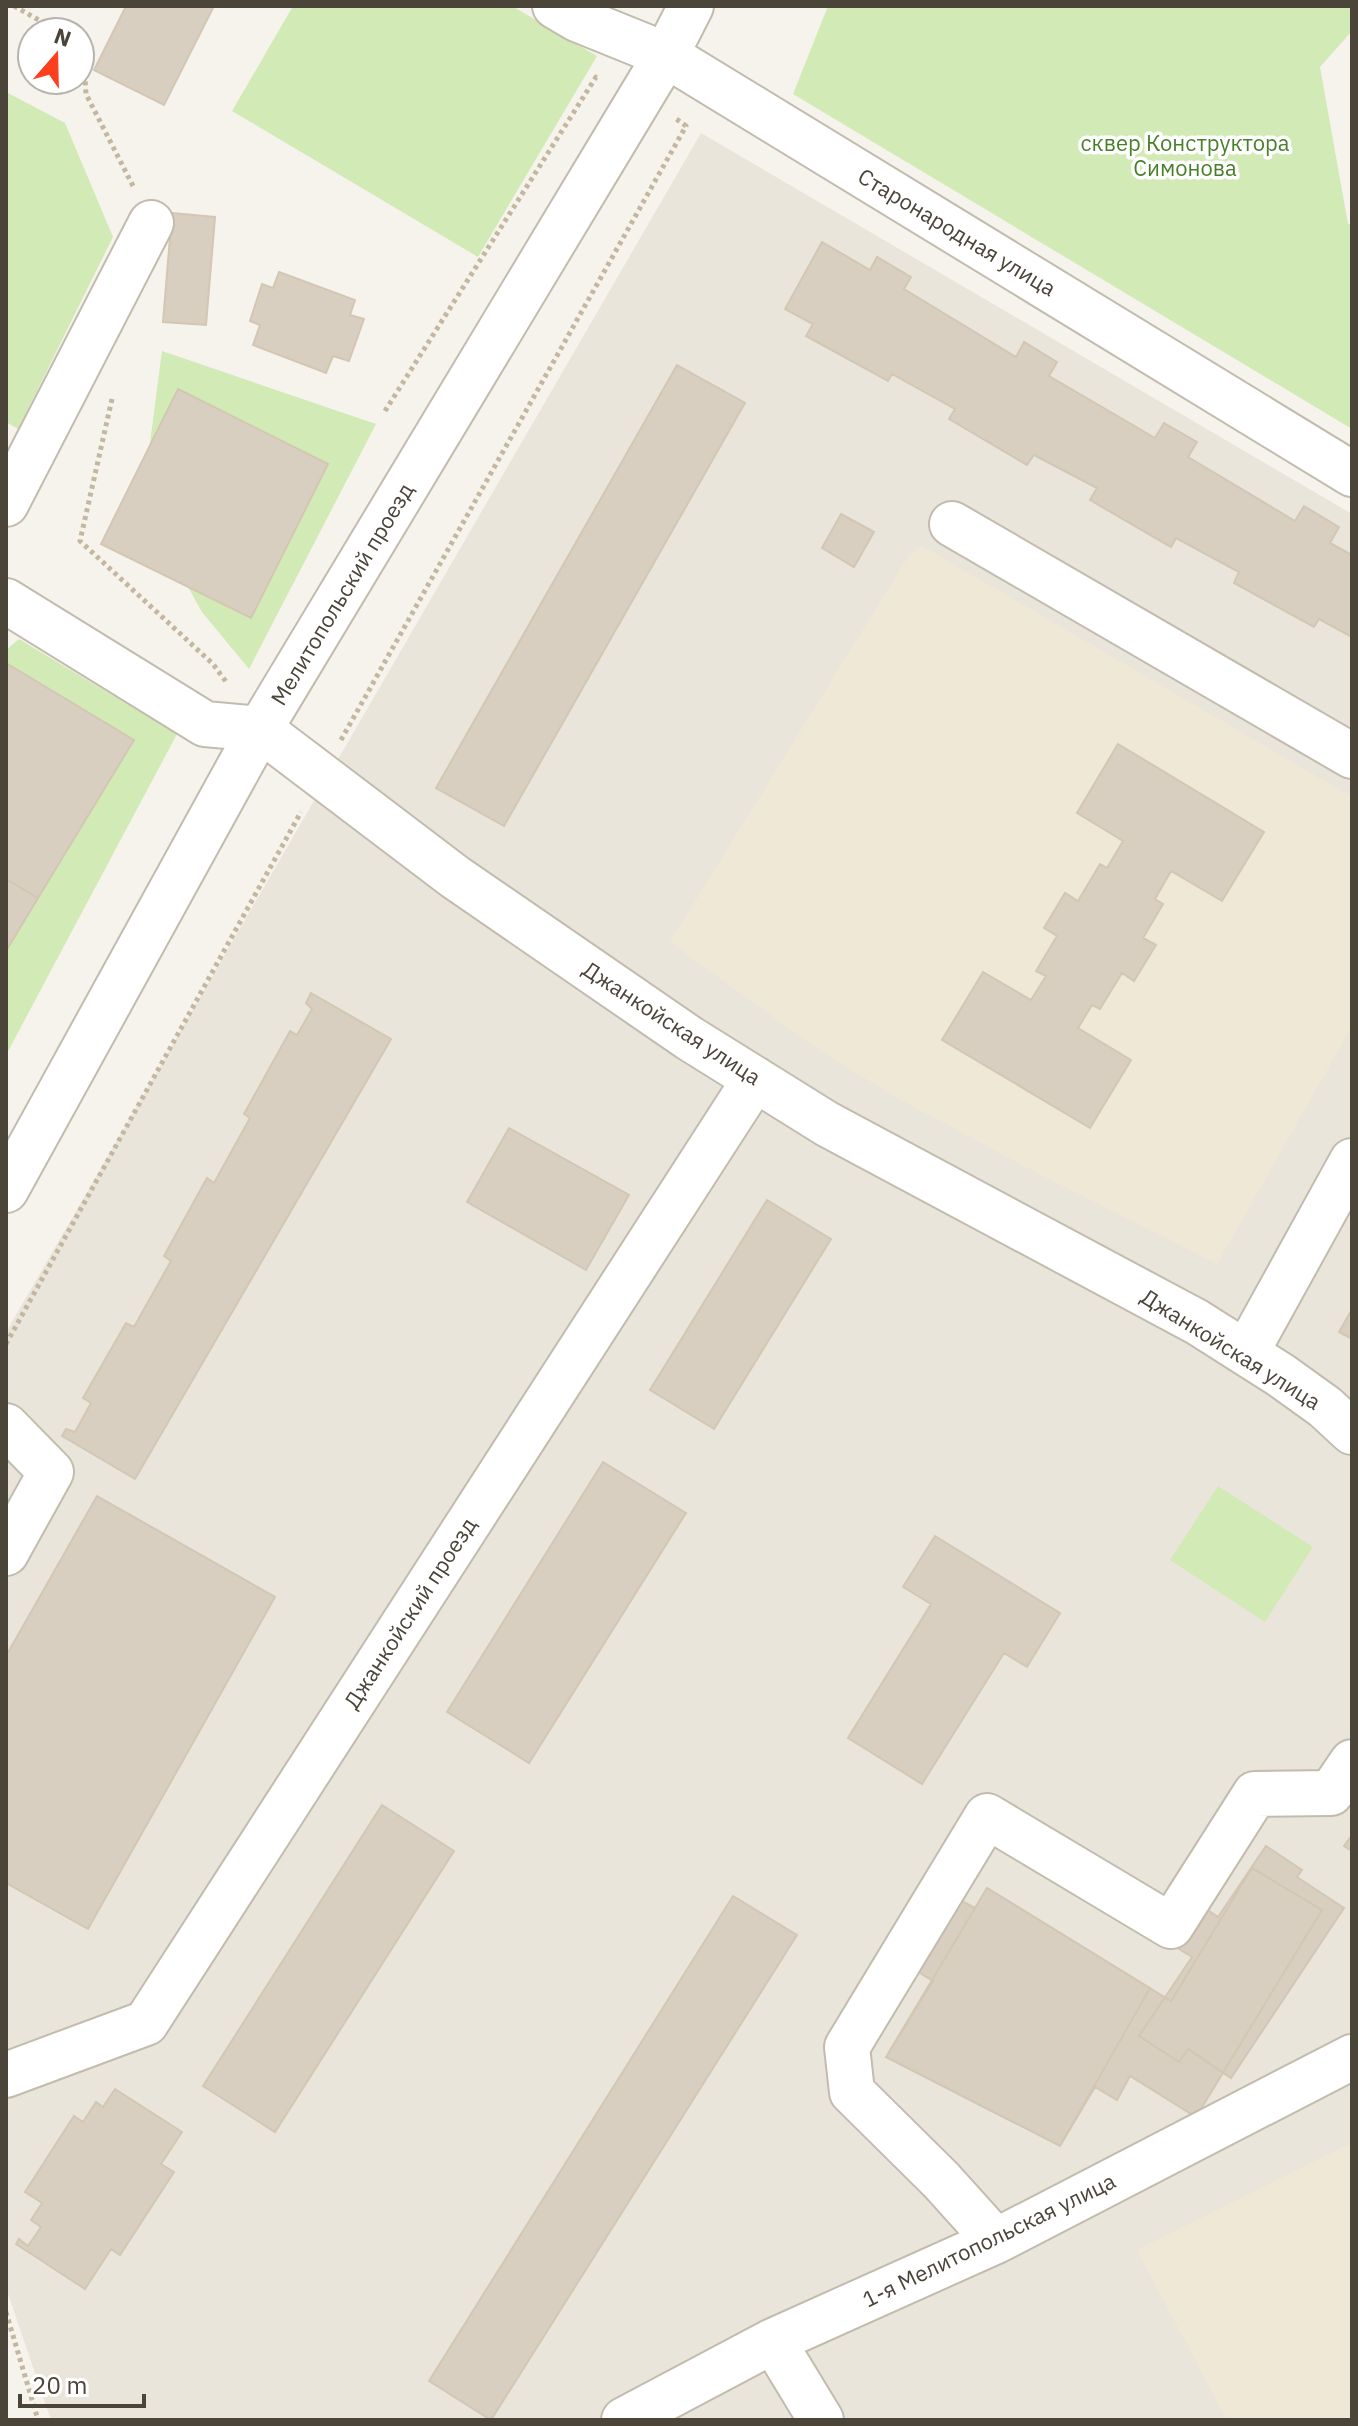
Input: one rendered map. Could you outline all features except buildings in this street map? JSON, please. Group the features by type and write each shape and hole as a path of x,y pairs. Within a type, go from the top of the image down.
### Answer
{"street":[{"name":"Старонародная улица","path":"555,6 577,19 666,55 1352,474"},
{"name":"Мелитопольский проезд","path":"6,1190 260,729 666,55 691,6"},
{"path":"6,504 151,223"},
{"path":"952,524 1352,756"},
{"path":"6,601 205,724 260,729"},
{"name":"Джанкойская улица","path":"260,729 455,877 689,1038 827,1124 1197,1322 1325,1407 1352,1432"},
{"name":"Джанкойский проезд","path":"6,2075 146,2023 755,1079"},
{"path":"1246,1353 1352,1161"},
{"path":"6,1426 51,1472 6,1553"},
{"path":"996,2241 941,2180 852,2092 847,2047 987,1816 1171,1926 1255,1794 1331,1793 1352,1762"},
{"name":"1-я Мелитопольская улица","path":"624,2420 773,2341 996,2241 1352,2057"},
{"path":"773,2341 821,2420"}],"path":[{"path":"14,6 32,16"},
{"path":"87,96 151,223"},
{"path":"114,390 80,541 213,664 260,729"},
{"path":"334,752 395,642"},
{"path":"6,1344 304,807"},
{"path":"6,2312 38,2420"}],"shaded area":[{"path":"701,133 1352,514 1352,2420 51,2420 6,2288 6,1332"},
{"path":"922,546 1352,797 1352,1026 1217,1264 892,1095 812,1045 670,942 908,557"},
{"path":"1352,2143 1352,2420 1227,2420 1137,2250"}],"green space":[{"path":"293,6 512,6 597,56 478,257 232,111"},
{"name":"сквер Конструктора Симонова","path":"828,6 1352,6 1352,31 1320,67 1348,224 1352,224 1352,429 793,94"},
{"path":"6,92 65,123 113,237 18,429 6,422"},
{"path":"162,351 376,424 249,669 202,612 142,504"},
{"path":"19,639 177,734 6,1055 6,650"},
{"path":"1218,1486 1313,1547 1265,1622 1170,1560"}]}
